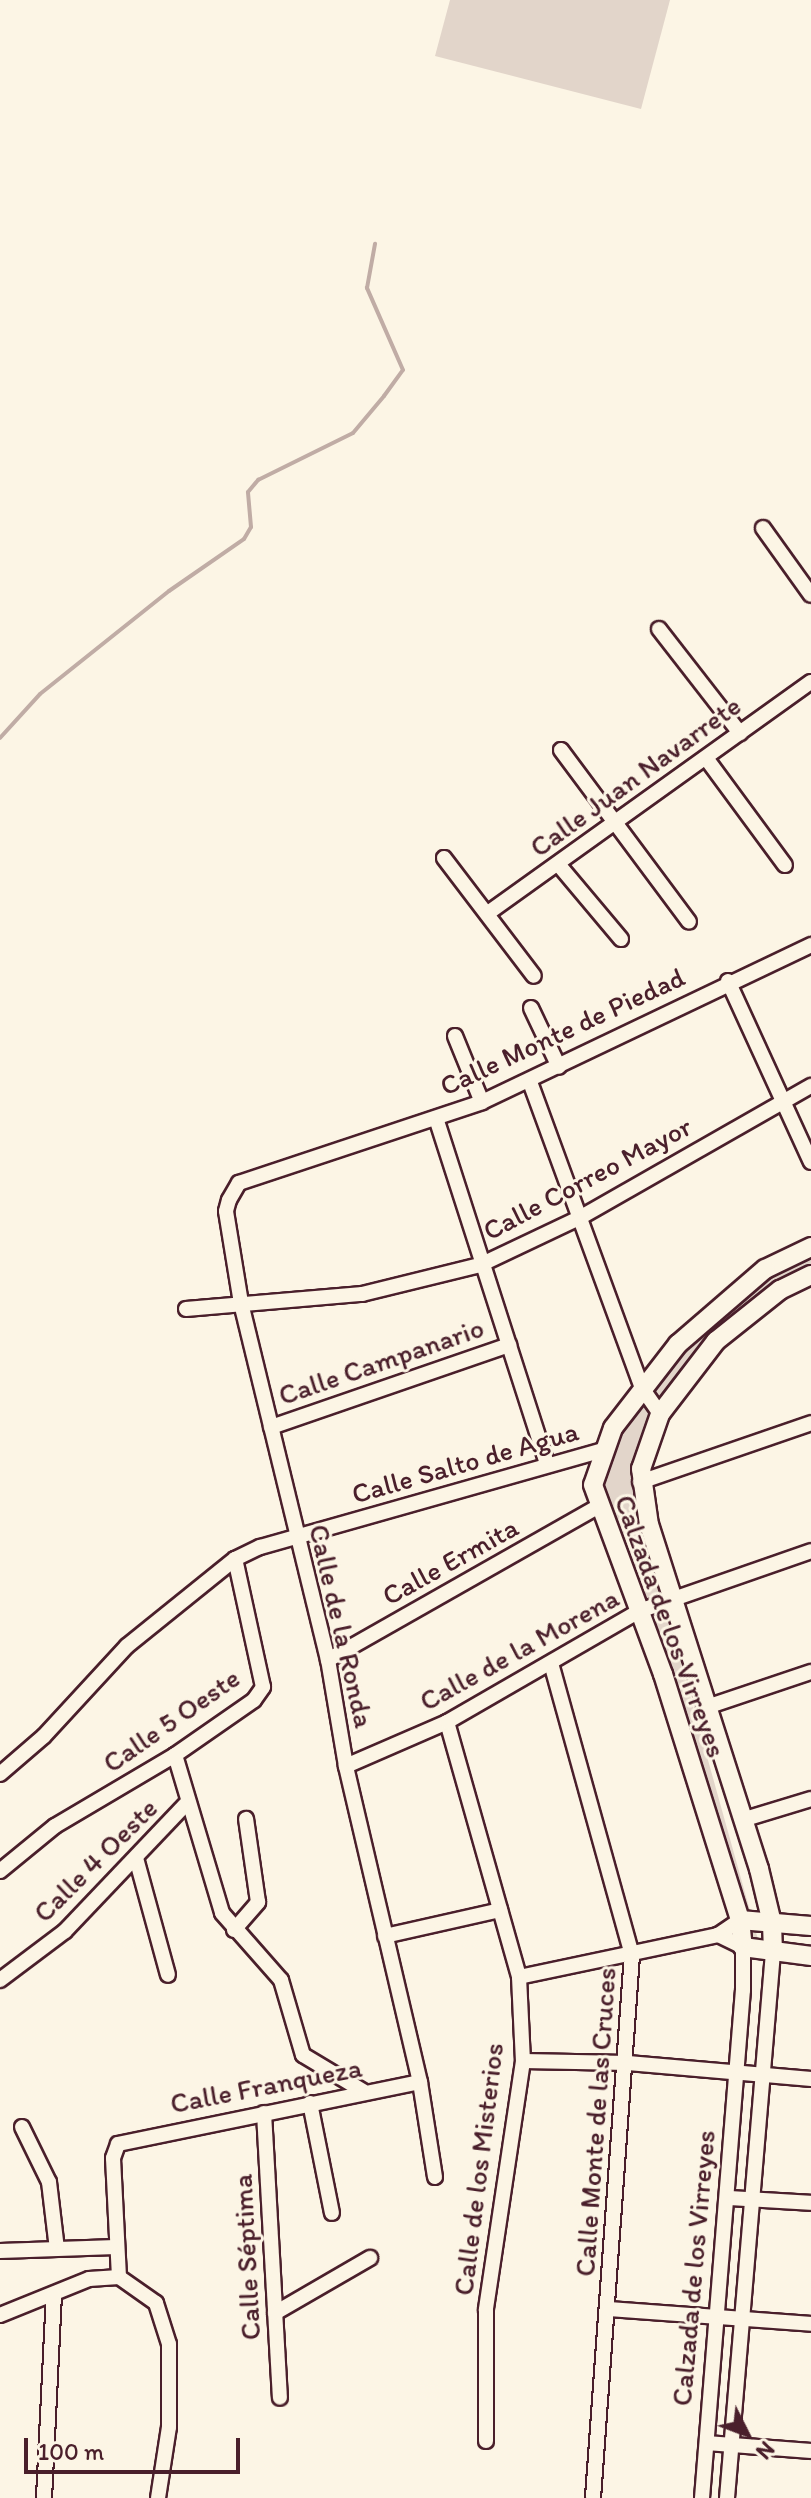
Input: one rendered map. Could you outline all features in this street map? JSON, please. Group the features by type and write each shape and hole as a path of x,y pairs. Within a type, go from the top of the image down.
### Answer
{"street":[{"path":"763,528 811,595"},
{"path":"659,629 740,733"},
{"name":"Calle Juan Navarrete","path":"488,913 811,683"},
{"path":"561,750 618,822 689,922"},
{"path":"706,758 785,865"},
{"path":"444,858 534,976"},
{"path":"558,864 621,939"},
{"name":"Calle Monte de Piedad","path":"239,1183 482,1102 530,1082 728,981 811,945"},
{"path":"728,981 785,1099 811,1162"},
{"path":"531,1008 559,1067"},
{"path":"455,1036 482,1102"},
{"path":"530,1082 642,1388 660,1414"},
{"name":"Calle Correo Mayor","path":"186,1309 362,1294 480,1265 581,1217 811,1086"},
{"path":"436,1118 480,1265 547,1464"},
{"name":"Calle de la Ronda","path":"239,1183 226,1211 241,1303 295,1537 328,1660 346,1766 420,2082 435,2177"},
{"name":"Calzada de los Virreyes","path":"702,2498 728,2198 743,1947 740,1920 639,1611 597,1507 593,1485 603,1450 642,1388 693,1329 747,1283 811,1247"},
{"name":"Calzada de los Virreyes","path":"727,2498 746,2318 765,2075 772,1923 742,1820 704,1708 640,1482 646,1442 660,1414 716,1341 780,1290 811,1275"},
{"name":"Calle Campanario","path":"271,1427 509,1345"},
{"path":"640,1482 811,1423"},
{"name":"Calle Salto de Agua","path":"0,1774 44,1736 127,1646 235,1559 295,1537 603,1450"},
{"name":"Calle Ermita","path":"328,1660 597,1507"},
{"name":"Calle de la Morena","path":"346,1766 447,1722 639,1611 671,1597 811,1551"},
{"name":"Calle 5 Oeste","path":"0,1871 55,1826 175,1755 254,1700 263,1687 235,1559"},
{"name":"Calle Monte de las Cruces","path":"551,1663 632,1955 628,2063 593,2498"},
{"path":"704,1708 811,1672"},
{"name":"Calle de los Misterios","path":"447,1722 519,1977 523,2061 486,2310 486,2441"},
{"path":"175,1755 186,1804 222,1913 281,1980 303,2055 363,2091"},
{"path":"742,1820 811,1799"},
{"name":"Calle 4 Oeste","path":"0,1980 65,1931 186,1804"},
{"path":"234,1930 258,1902 246,1819"},
{"path":"136,1858 168,1975"},
{"path":"385,1936 500,1910"},
{"path":"519,1977 718,1935 740,1920 811,1926"},
{"path":"718,1935 743,1947 811,1956"},
{"path":"523,2061 628,2063 811,2079"},
{"name":"Calle Franqueza","path":"116,2247 113,2158 122,2140 420,2082"},
{"path":"310,2103 332,2213"},
{"name":"Calle Séptima","path":"264,2113 280,2398"},
{"path":"22,2127 49,2182 57,2249"},
{"path":"728,2198 811,2203"},
{"path":"0,2251 116,2247 119,2277"},
{"path":"275,2313 370,2258"},
{"path":"0,2315 89,2279 119,2277 156,2303 169,2344 170,2412 158,2498"},
{"path":"44,2498 54,2295"},
{"path":"609,2309 811,2324"},
{"path":"707,2443 811,2451"}],"shaded area":[{"path":"450,0 670,0 641,109 435,56"},
{"path":"811,1245 811,1274 713,1342 639,1449 633,1491 759,1943 740,1943 640,1619 584,1495 612,1426 670,1345"}],"waterway":[{"path":"0,738 40,694 169,591 244,539 251,527 248,492 258,480 353,433 384,396 403,370 367,288 375,244"}]}
